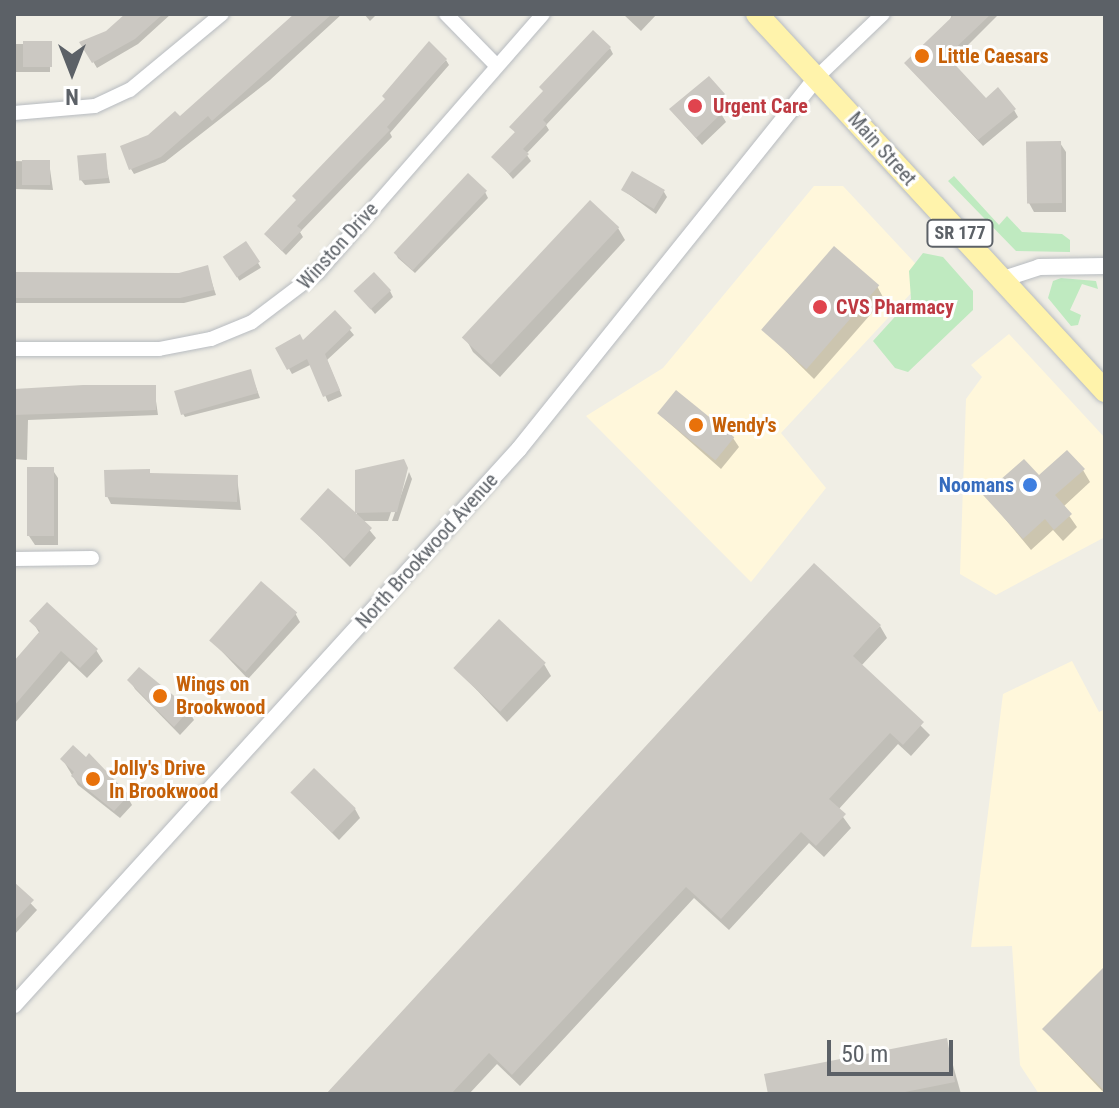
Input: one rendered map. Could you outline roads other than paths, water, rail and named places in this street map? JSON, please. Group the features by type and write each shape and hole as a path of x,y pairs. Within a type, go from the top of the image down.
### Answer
{"main road":[{"name":"Main Street","path":"757,14 1105,391"}],"street":[{"path":"14,113 95,106 130,90 222,14"},
{"path":"446,14 495,64"},
{"name":"Winston Drive","path":"14,349 159,349 211,339 252,322 318,272 495,64 543,14"},
{"path":"817,77 883,14"},
{"name":"North Brookwood Avenue","path":"14,1005 519,449 817,77"},
{"path":"1003,279 1039,267 1105,266"},
{"path":"14,559 92,558"}],"place":[{"name":"Little Caesars","path":"922,56"},
{"name":"Urgent Care","path":"695,106"},
{"name":"CVS Pharmacy","path":"820,307"},
{"name":"Wendy's","path":"696,425"},
{"name":"Noomans","path":"1030,485"},
{"name":"Wings on Brookwood","path":"160,696"},
{"name":"Jolly's Drive In Brookwood","path":"93,779"}]}
